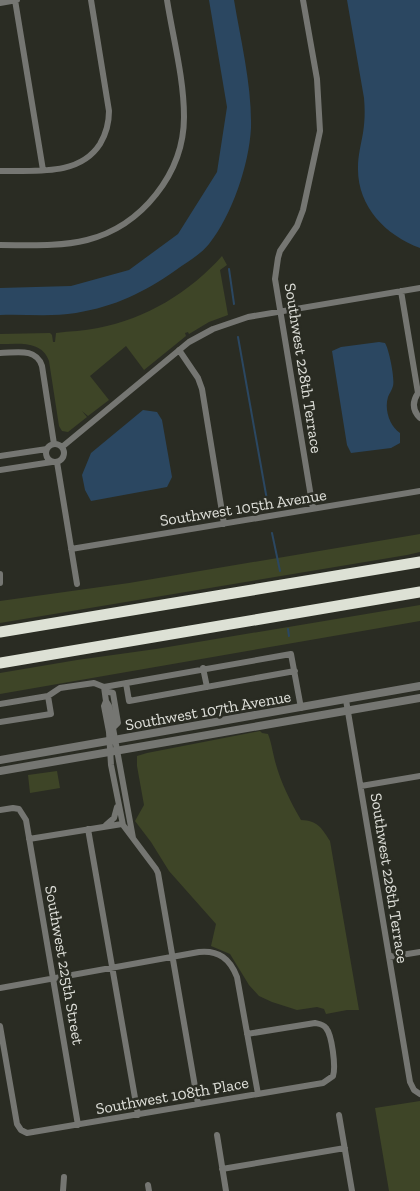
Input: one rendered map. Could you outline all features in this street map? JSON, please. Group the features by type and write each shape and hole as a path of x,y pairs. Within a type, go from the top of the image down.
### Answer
{"highway":[{"path":"0,632 420,562"},
{"path":"0,663 420,592"}],"street":[{"path":"0,3 16,0 43,170"},
{"path":"0,171 68,168 87,158 101,142 107,130 109,118 91,0"},
{"path":"0,245 75,242 100,236 127,222 150,201 166,179 179,149 184,118 181,81 167,0"},
{"name":"Southwest 228th Terrace","path":"303,0 316,79 320,131 303,210 297,226 280,251 275,279 313,509"},
{"path":"62,447 202,334 231,322 420,288"},
{"path":"401,291 417,367 419,394 415,398 413,405 415,412 420,418"},
{"path":"180,350 198,378 202,389 224,524"},
{"path":"0,353 24,352 35,354 39,358 42,366 54,444"},
{"path":"0,470 60,461 64,456 64,450 62,447 54,444"},
{"path":"0,456 48,448 54,444"},
{"path":"48,448 47,456 55,462 77,584"},
{"name":"Southwest 105th Avenue","path":"71,550 420,491"},
{"path":"0,574 0,583"},
{"path":"104,689 203,668 291,654 301,708"},
{"path":"203,668 207,687"},
{"path":"126,683 129,701 295,671"},
{"path":"0,704 48,696 56,690 94,683 113,693 118,723 113,728"},
{"name":"Southwest 107th Avenue","path":"0,771 112,746 420,686"},
{"path":"104,689 113,728 112,746 118,798 124,828 158,873 198,1104"},
{"path":"0,722 51,714 48,696"},
{"name":"Southwest 107th Avenue","path":"0,760 112,746 348,711 420,698"},
{"name":"Southwest 228th Terrace","path":"346,700 410,1082 417,1092"},
{"path":"106,701 104,706 133,839"},
{"path":"361,786 420,776"},
{"path":"104,826 115,817 118,798"},
{"name":"Southwest 225th Street","path":"0,810 13,808 21,811 26,820 78,1125"},
{"path":"29,839 122,821 127,811"},
{"path":"88,829 138,1115"},
{"path":"0,988 204,952 218,954 229,961 237,977 258,1094"},
{"path":"389,957 420,952"},
{"name":"Southwest 108th Place","path":"0,1026 17,1124 23,1132 29,1133 325,1083 333,1076 335,1068 330,1035 325,1027 315,1023 247,1034"},
{"path":"339,1115 352,1191"},
{"path":"217,1135 226,1191"},
{"path":"222,1169 345,1148"},
{"path":"64,1177 64,1191"}],"green space":[{"path":"222,256 227,265 220,270 228,315 209,322 189,334 188,332 185,333 186,336 144,370 126,346 90,376 109,400 88,416 82,411 87,417 68,432 62,431 59,426 49,361 46,354 35,346 0,344 0,334 50,333 53,342 55,342 56,333 88,330 133,318 150,311 181,292 196,281"},
{"path":"420,534 420,552 407,555 0,623 0,601 129,583"},
{"path":"420,605 420,621 0,694 0,673"},
{"path":"260,731 268,734 282,782 301,820 315,823 330,841 359,1010 326,1014 324,1009 317,1007 297,1010 259,996 249,985 230,954 211,946 216,924 169,871 135,821 144,805 137,756"},
{"path":"57,771 60,788 30,793 28,775"},
{"path":"420,1101 420,1191 389,1191 375,1108"}],"water":[{"path":"209,0 234,0 246,64 251,112 250,142 243,173 232,204 217,232 198,255 164,278 129,298 104,307 76,313 0,315 0,288 71,286 129,270 178,234 217,172 227,107"},
{"path":"347,0 420,0 420,248 395,235 385,227 368,206 362,194 358,167 364,124 364,98"},
{"path":"379,342 385,343 391,364 393,387 388,397 387,412 391,422 400,433 400,443 391,448 351,453 347,445 332,351 341,347"},
{"path":"143,410 157,412 162,420 172,477 167,487 91,501 85,490 82,475 91,453"}],"waterway":[{"path":"229,269 234,304"},
{"path":"238,337 267,500"},
{"path":"272,533 280,571"},
{"path":"288,629 289,636"}]}
